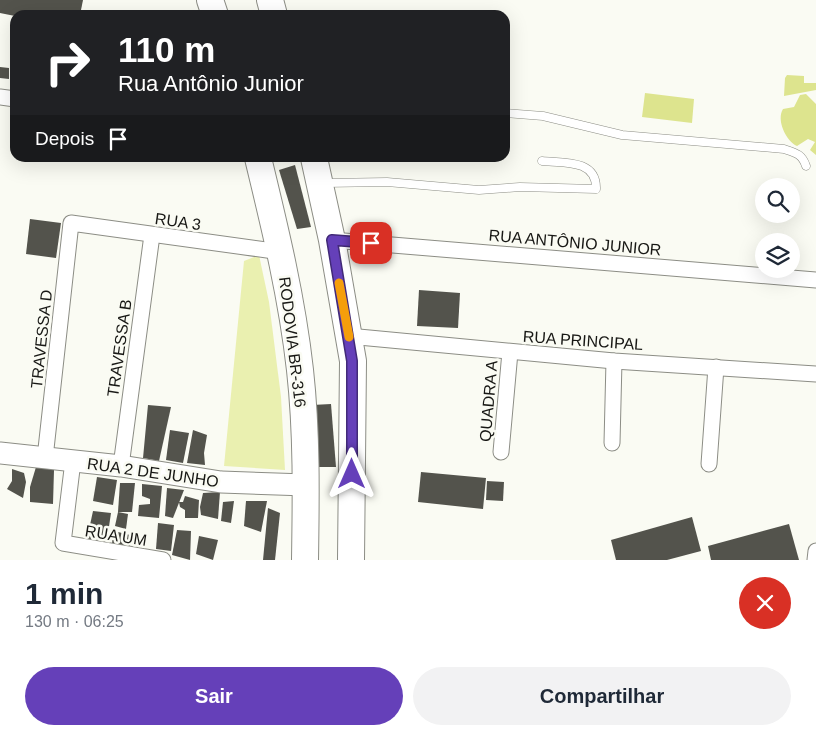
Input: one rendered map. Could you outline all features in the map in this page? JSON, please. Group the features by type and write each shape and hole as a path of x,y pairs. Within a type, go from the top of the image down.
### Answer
{"highway":[{"name":"RODOVIA BR-316","path":"259,162 281,252 300,371 306,485 305,560"},
{"path":"315,162 332,240 352,361 352,560"}],"street":[{"name":"RUA 3","path":"71,223 281,252"},
{"name":"TRAVESSA D","path":"45,458 71,223"},
{"name":"TRAVESSA B","path":"121,466 152,235"},
{"name":"RUA ANTÔNIO JUNIOR","path":"332,240 816,280"},
{"name":"RUA PRINCIPAL","path":"348,336 614,361 816,374"},
{"name":"QUADRA A","path":"501,452 510,352"},
{"path":"612,443 614,361"},
{"path":"709,464 716,367"},
{"name":"RUA 2 DE JUNHO","path":"0,453 121,466 220,482 306,485"},
{"name":"RUA UM","path":"73,461 64,543 163,560"},
{"path":"815,560 816,551"}],"lane":[{"path":"510,113 543,116 622,135 784,149 798,153 804,159 806,166"},
{"path":"319,183 387,182 479,190 520,187 596,188 596,179 591,171 580,164 542,161"}],"shaded area":[{"path":"787,75 804,76 804,83 816,83 816,90 784,96 785,78"},
{"path":"645,93 694,99 692,123 642,117"},
{"path":"806,94 816,104 816,155 810,150 815,142 808,139 797,146 789,140 781,124 783,109 794,107 800,95"},
{"path":"259,255 269,302 281,397 285,470 224,466 244,261"}],"building":[{"path":"0,0 83,0 81,10 10,10 10,15 0,13"},
{"path":"0,67 9,68 9,79 0,78"},
{"path":"295,165 311,227 297,229 279,170"},
{"path":"30,219 61,223 56,258 26,254"},
{"path":"419,290 460,293 458,328 417,326"},
{"path":"331,404 336,467 318,467 312,405"},
{"path":"148,405 171,407 159,461 143,458"},
{"path":"170,430 189,433 183,463 166,460"},
{"path":"193,430 207,435 204,453 205,465 187,463"},
{"path":"36,467 54,470 53,504 30,502 30,487"},
{"path":"12,469 24,473 26,482 23,498 7,489 12,481"},
{"path":"421,472 486,478 483,509 418,502"},
{"path":"97,477 117,480 113,505 93,501"},
{"path":"487,481 504,482 503,501 486,500"},
{"path":"120,483 135,483 132,512 118,512"},
{"path":"142,484 162,486 159,518 138,516 139,505 150,504 150,499 142,496"},
{"path":"167,488 184,490 173,518 165,516"},
{"path":"220,492 218,519 201,515 200,507 203,493"},
{"path":"185,496 199,500 198,518 185,518 185,510 180,507 179,502 183,502"},
{"path":"234,501 231,523 221,521 223,502"},
{"path":"246,501 267,501 261,532 244,526"},
{"path":"268,508 280,513 275,560 263,560"},
{"path":"93,511 111,513 107,540 87,539"},
{"path":"118,512 128,514 126,529 115,526"},
{"path":"692,517 701,551 667,560 616,560 611,540"},
{"path":"158,523 174,525 171,551 156,549"},
{"path":"789,524 799,560 711,560 708,546"},
{"path":"177,530 191,531 190,560 172,555"},
{"path":"114,531 130,535 130,547 112,543"},
{"path":"199,536 218,540 213,560 196,554"}],"slow traffic":[{"path":"339,283 349,337"}],"route":[{"path":"352,474 352,361 332,240 371,243"}]}
